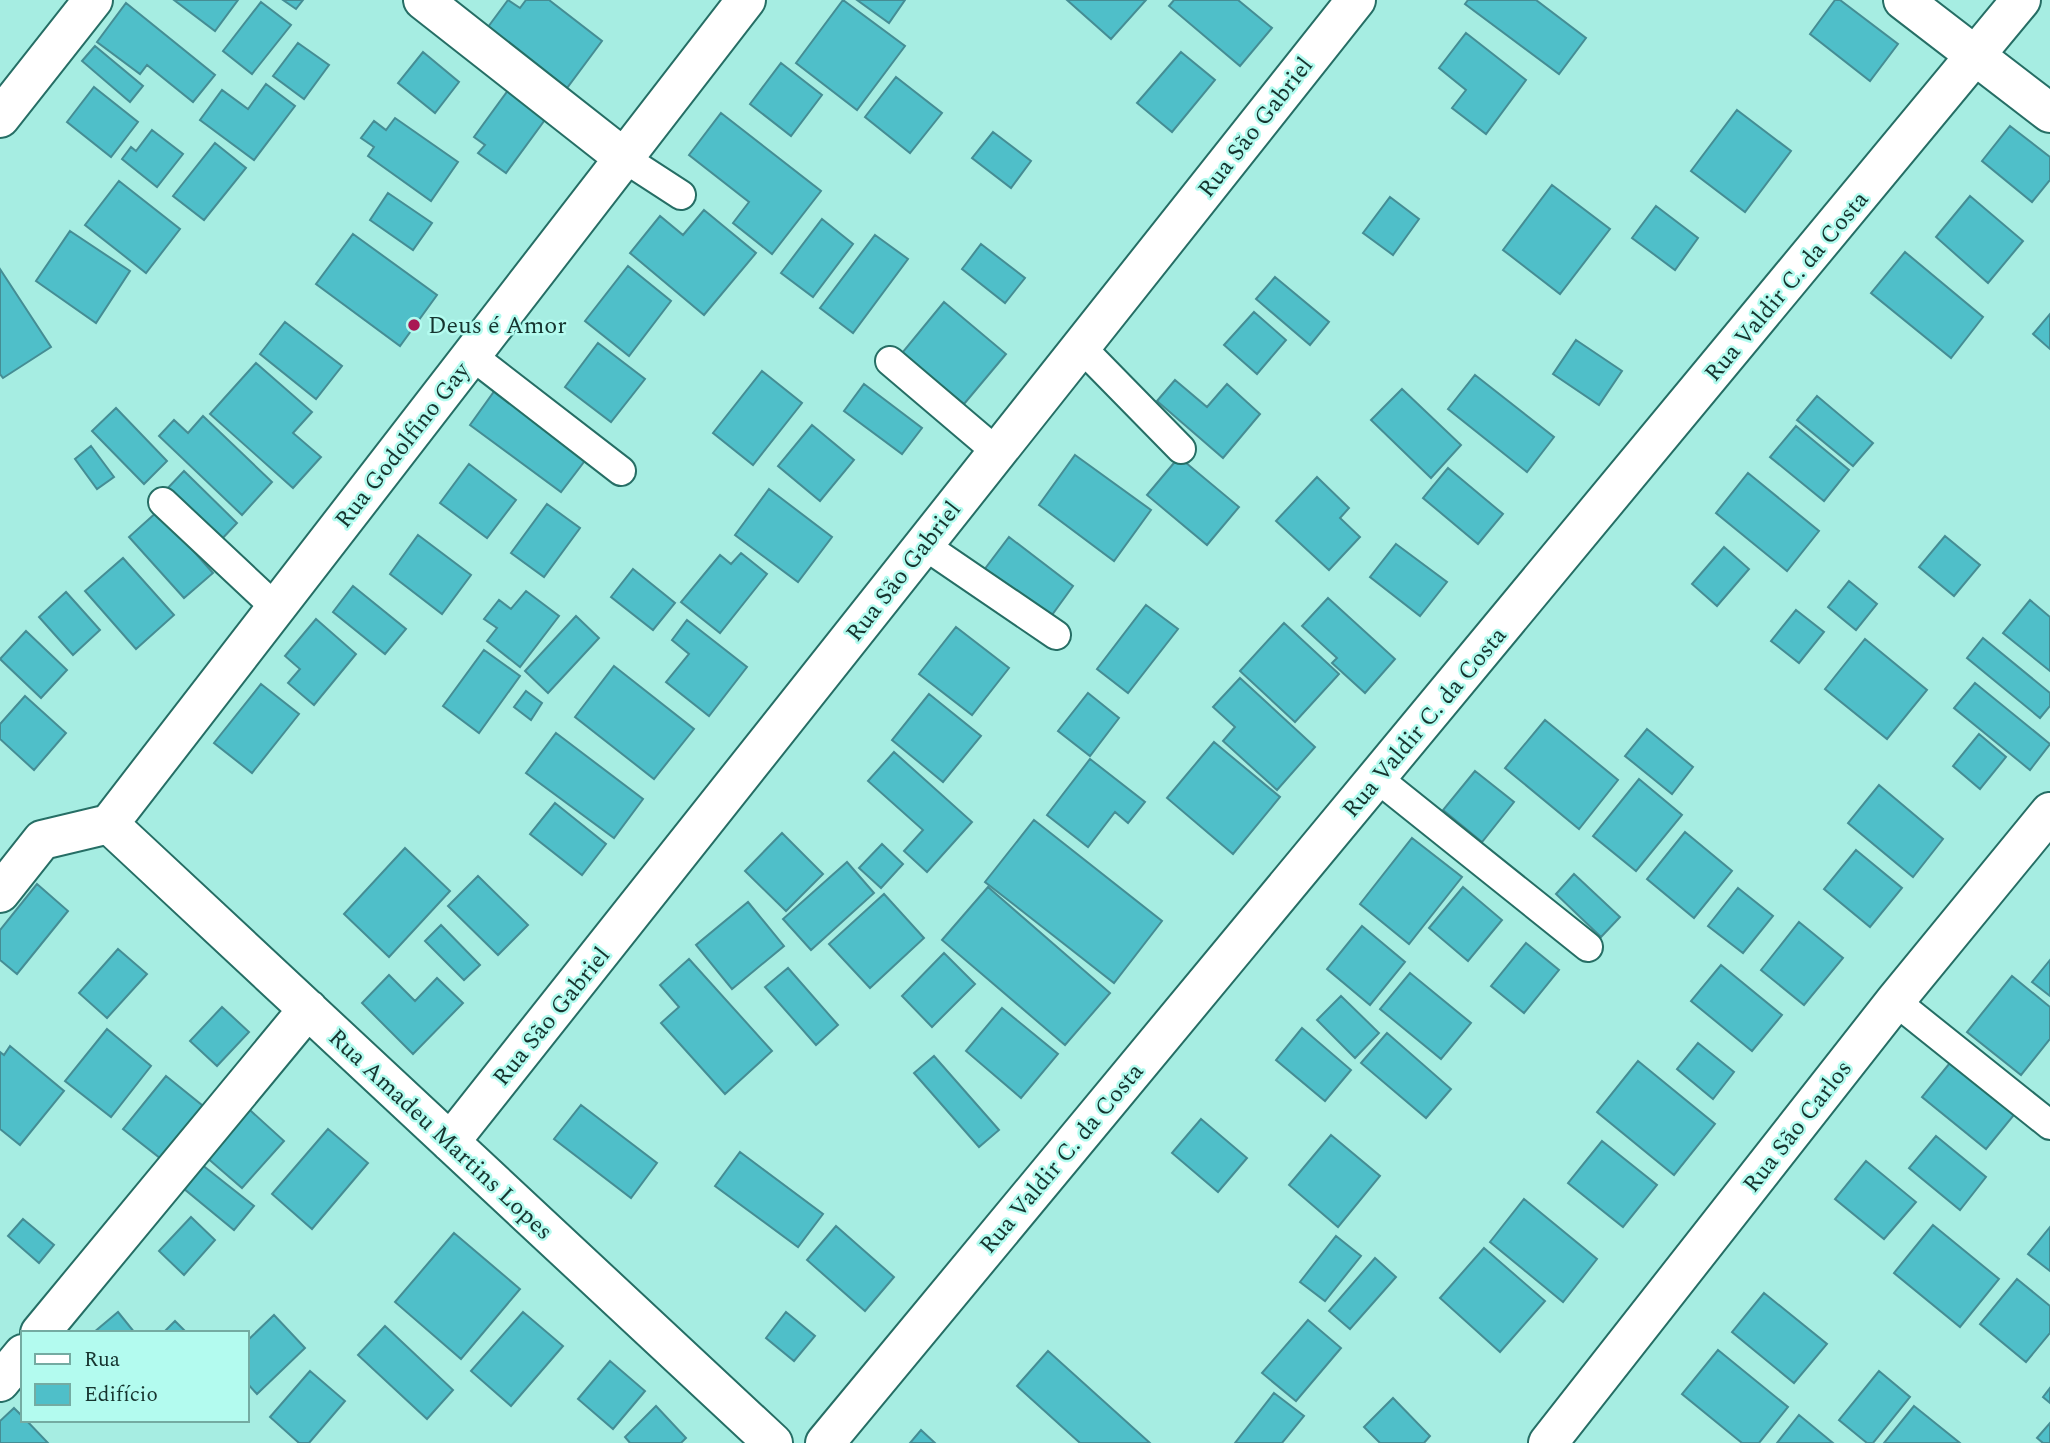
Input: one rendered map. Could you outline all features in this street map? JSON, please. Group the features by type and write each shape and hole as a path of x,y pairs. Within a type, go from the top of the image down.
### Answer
{"street":[{"path":"0,118 93,0"},
{"path":"423,0 624,158"},
{"name":"Rua Godolfino Gay","path":"109,824 746,0"},
{"name":"Rua São Gabriel","path":"450,1142 1356,0"},
{"path":"1903,0 2050,113"},
{"name":"Rua Valdir C. da Costa","path":"825,1443 2021,0"},
{"name":"Rua São Carlos","path":"1548,1443 1895,1001 2050,812"},
{"path":"0,894 42,840 109,824"},
{"name":"Rua Amadeu Martins Lopes","path":"109,824 774,1443"},
{"path":"42,1331 308,1009"},
{"path":"0,1382 21,1356"}],"lane":[{"path":"624,158 681,195"},
{"path":"1081,347 1181,449"},
{"path":"471,355 621,471"},
{"path":"890,361 997,452"},
{"path":"163,502 276,608"},
{"path":"924,545 1056,635"},
{"path":"1377,778 1588,947"},
{"path":"1895,1001 2050,1125"}],"building":[{"path":"174,0 238,0 215,31"},
{"path":"283,0 303,0 296,9"},
{"path":"508,0 520,8 526,0 549,0 602,41 567,88 488,27"},
{"path":"843,0 905,46 857,110 796,63"},
{"path":"857,0 905,0 889,23"},
{"path":"1067,0 1146,0 1111,39"},
{"path":"1174,0 1238,0 1272,28 1240,66 1169,6"},
{"path":"1468,0 1536,0 1586,38 1559,74 1465,4"},
{"path":"1835,0 1840,0 1898,44 1870,81 1810,34"},
{"path":"261,2 291,25 252,74 223,51"},
{"path":"126,3 215,75 193,102 147,65 140,74 97,42"},
{"path":"1466,33 1526,80 1486,134 1452,108 1466,90 1439,68"},
{"path":"298,43 329,65 304,99 273,76"},
{"path":"95,46 143,86 130,102 82,61"},
{"path":"423,52 459,82 435,113 398,83"},
{"path":"1181,52 1215,80 1172,132 1137,103"},
{"path":"781,63 822,95 791,136 750,104"},
{"path":"896,77 942,113 910,153 865,117"},
{"path":"266,84 295,106 254,160 200,120 222,90 248,109"},
{"path":"94,87 138,122 111,157 67,122"},
{"path":"509,89 547,117 506,173 478,153 485,145 474,137"},
{"path":"1737,110 1791,151 1745,212 1691,171"},
{"path":"721,113 821,191 772,254 733,223 749,202 689,155"},
{"path":"395,118 458,162 431,201 368,156 374,147 361,138 374,121 386,130"},
{"path":"2010,126 2050,157 2050,180 2032,202 1982,161"},
{"path":"152,130 183,154 157,187 122,159 131,147 136,151"},
{"path":"993,132 1031,161 1011,188 972,158"},
{"path":"215,143 246,168 204,220 173,196"},
{"path":"119,181 180,229 146,273 85,225"},
{"path":"1552,185 1610,229 1560,294 1503,250"},
{"path":"388,193 432,223 413,250 370,220"},
{"path":"1970,196 2023,241 1988,283 1936,237"},
{"path":"1390,197 1419,219 1393,255 1363,233"},
{"path":"1656,206 1698,238 1675,270 1632,238"},
{"path":"704,210 756,253 704,315 630,253 660,216 683,235"},
{"path":"822,219 853,244 813,297 781,273"},
{"path":"70,231 130,271 96,323 36,281"},
{"path":"353,234 437,295 400,346 316,284"},
{"path":"875,235 908,259 853,333 820,308"},
{"path":"981,244 1025,278 1005,303 962,269"},
{"path":"1905,252 1983,317 1951,358 1871,293"},
{"path":"628,266 671,301 629,356 585,321"},
{"path":"0,269 51,347 3,378 0,374"},
{"path":"1275,277 1329,322 1310,345 1256,299"},
{"path":"944,302 1006,354 964,404 902,353"},
{"path":"1254,312 1286,340 1257,374 1224,345"},
{"path":"2050,314 2050,349 2033,334"},
{"path":"285,322 342,366 316,399 260,354"},
{"path":"1576,340 1622,371 1599,405 1553,374"},
{"path":"598,343 645,379 611,422 565,387"},
{"path":"256,363 312,412 293,433 321,457 293,488 210,414"},
{"path":"762,371 802,403 753,465 713,433"},
{"path":"1475,375 1554,437 1527,472 1448,409"},
{"path":"1175,380 1207,407 1227,384 1260,414 1223,458 1157,401"},
{"path":"864,384 922,428 902,454 844,411"},
{"path":"498,386 590,454 561,492 470,425"},
{"path":"1402,389 1461,445 1431,478 1371,420"},
{"path":"1817,396 1873,443 1853,466 1797,420"},
{"path":"116,408 167,461 144,484 92,431"},
{"path":"203,416 272,482 242,515 159,436 174,420 188,433"},
{"path":"812,425 854,460 820,501 778,466"},
{"path":"1796,426 1849,470 1824,501 1770,457"},
{"path":"91,446 114,477 97,489 75,459"},
{"path":"1075,455 1151,510 1114,561 1039,505"},
{"path":"1179,457 1239,507 1207,545 1147,495"},
{"path":"469,464 516,500 487,538 440,503"},
{"path":"1448,468 1503,514 1478,544 1423,498"},
{"path":"184,471 237,523 219,542 165,491"},
{"path":"1748,473 1819,531 1787,571 1716,513"},
{"path":"1317,477 1349,508 1340,518 1360,537 1329,570 1276,521"},
{"path":"769,489 832,537 798,582 735,535"},
{"path":"547,504 580,528 544,577 511,553"},
{"path":"158,511 213,573 184,598 129,537"},
{"path":"418,535 471,575 442,614 390,574"},
{"path":"1945,536 1980,565 1954,596 1919,567"},
{"path":"1009,537 1073,586 1049,619 984,570"},
{"path":"1396,544 1447,582 1420,616 1370,577"},
{"path":"1724,547 1749,569 1717,606 1692,584"},
{"path":"741,553 767,574 720,633 681,602 720,555 731,564"},
{"path":"123,558 174,615 136,649 85,591"},
{"path":"633,569 675,603 653,630 611,597"},
{"path":"1849,581 1877,604 1856,630 1828,607"},
{"path":"353,586 406,629 385,654 333,612"},
{"path":"526,591 559,616 520,667 487,641 497,628 484,619 499,600 511,609"},
{"path":"66,592 100,630 73,655 39,617"},
{"path":"1328,598 1395,659 1365,693 1332,663 1337,658 1302,626"},
{"path":"2030,600 2050,617 2050,671 2003,633"},
{"path":"1146,605 1178,629 1128,693 1097,669"},
{"path":"1796,610 1824,632 1799,663 1771,641"},
{"path":"576,616 599,638 548,693 525,671"},
{"path":"316,619 356,654 314,705 288,683 300,669 285,656"},
{"path":"687,620 747,667 709,716 666,682 689,654 672,640"},
{"path":"1284,623 1339,674 1295,722 1240,671"},
{"path":"956,627 1009,668 972,715 919,674"},
{"path":"26,631 67,670 41,698 0,659"},
{"path":"1983,638 2050,693 2050,706 2040,718 1967,658"},
{"path":"1865,639 1927,690 1887,739 1825,689"},
{"path":"484,650 520,676 479,733 443,706"},
{"path":"614,666 694,729 654,779 575,717"},
{"path":"1240,678 1315,747 1277,790 1223,741 1235,727 1213,707"},
{"path":"1975,683 2050,744 2030,770 1954,708"},
{"path":"261,684 299,714 252,773 214,743"},
{"path":"526,691 542,703 531,720 514,707"},
{"path":"1088,693 1119,718 1090,756 1058,731"},
{"path":"929,694 981,736 943,782 892,740"},
{"path":"25,696 66,733 34,770 0,739 0,724"},
{"path":"1545,720 1618,780 1579,829 1505,768"},
{"path":"1647,729 1693,767 1672,794 1625,756"},
{"path":"556,733 643,799 614,838 526,773"},
{"path":"1979,734 2006,757 1980,789 1953,766"},
{"path":"1214,742 1280,797 1233,854 1167,798"},
{"path":"894,752 972,822 927,872 904,851 923,830 868,781"},
{"path":"1090,759 1145,802 1128,823 1115,812 1088,847 1047,815"},
{"path":"1475,771 1514,802 1482,842 1443,810"},
{"path":"1639,779 1682,815 1636,871 1593,836"},
{"path":"1879,785 1943,839 1913,877 1848,823"},
{"path":"555,803 606,844 582,875 530,834"},
{"path":"1034,820 1162,921 1114,983 985,882"},
{"path":"1685,832 1732,871 1694,918 1647,879"},
{"path":"782,833 823,874 786,911 745,871"},
{"path":"1412,838 1462,877 1409,944 1360,904"},
{"path":"882,844 903,864 881,888 859,868"},
{"path":"405,848 450,891 389,957 344,914"},
{"path":"1856,850 1902,888 1870,927 1824,889"},
{"path":"847,862 874,893 811,950 783,919"},
{"path":"1574,874 1620,917 1601,937 1556,894"},
{"path":"478,876 528,925 498,955 448,906"},
{"path":"37,884 68,911 17,974 0,960 0,930"},
{"path":"988,887 1110,993 1065,1045 942,940"},
{"path":"1463,887 1502,920 1468,961 1429,928"},
{"path":"1738,888 1773,916 1743,953 1708,926"},
{"path":"884,894 924,938 870,988 829,944"},
{"path":"748,902 784,946 732,989 696,945"},
{"path":"1799,922 1843,958 1804,1005 1761,970"},
{"path":"441,925 480,965 464,980 425,941"},
{"path":"1362,926 1405,962 1370,1005 1327,969"},
{"path":"1526,943 1559,970 1524,1013 1491,986"},
{"path":"118,949 147,974 107,1018 79,993"},
{"path":"944,953 975,984 932,1027 902,996"},
{"path":"689,959 772,1051 725,1094 661,1023 679,1007 660,985"},
{"path":"2050,960 2050,996 2032,982"},
{"path":"1721,965 1782,1015 1752,1051 1691,1001"},
{"path":"788,968 838,1025 816,1045 765,987"},
{"path":"1410,973 1471,1023 1441,1059 1380,1009"},
{"path":"389,975 415,1001 437,978 463,1003 413,1054 362,1003"},
{"path":"2012,976 2050,1007 2050,1039 2021,1075 1967,1032"},
{"path":"1341,996 1379,1033 1355,1058 1317,1020"},
{"path":"222,1007 249,1032 217,1066 190,1041"},
{"path":"1002,1008 1058,1054 1021,1098 966,1051"},
{"path":"1302,1028 1351,1070 1325,1101 1276,1060"},
{"path":"107,1029 151,1066 111,1117 65,1081"},
{"path":"1387,1033 1451,1089 1426,1118 1361,1063"},
{"path":"1698,1043 1734,1072 1713,1099 1677,1069"},
{"path":"10,1046 64,1091 20,1145 0,1129 0,1052 4,1055"},
{"path":"934,1056 999,1130 979,1147 914,1073"},
{"path":"1954,1058 2018,1110 1986,1149 1922,1097"},
{"path":"1638,1061 1715,1124 1674,1175 1597,1112"},
{"path":"166,1076 208,1110 165,1162 123,1129"},
{"path":"240,1101 284,1141 242,1188 198,1150"},
{"path":"581,1105 657,1163 631,1198 554,1139"},
{"path":"1201,1119 1247,1158 1218,1192 1172,1153"},
{"path":"328,1129 368,1163 312,1229 272,1194"},
{"path":"1331,1135 1380,1176 1338,1227 1289,1185"},
{"path":"1936,1136 1986,1177 1960,1210 1909,1168"},
{"path":"1602,1141 1657,1185 1623,1227 1568,1183"},
{"path":"740,1152 823,1214 798,1247 715,1186"},
{"path":"1866,1161 1916,1202 1884,1239 1835,1199"},
{"path":"201,1164 254,1206 234,1230 183,1188"},
{"path":"1524,1199 1597,1259 1563,1302 1490,1242"},
{"path":"191,1217 215,1240 184,1275 159,1251"},
{"path":"23,1219 54,1245 39,1263 8,1236"},
{"path":"1933,1225 1999,1279 1960,1327 1894,1273"},
{"path":"836,1226 894,1277 865,1311 807,1260"},
{"path":"2050,1227 2050,1271 2028,1254"},
{"path":"454,1233 520,1289 461,1359 395,1302"},
{"path":"1336,1236 1361,1256 1325,1301 1300,1282"},
{"path":"1484,1248 1545,1301 1500,1352 1440,1298"},
{"path":"1375,1258 1396,1277 1350,1329 1329,1311"},
{"path":"2017,1279 2050,1306 2050,1333 2026,1362 1980,1324"},
{"path":"1764,1293 1827,1344 1794,1383 1732,1332"},
{"path":"118,1312 133,1331 95,1331"},
{"path":"523,1312 563,1346 511,1406 471,1371"},
{"path":"786,1312 815,1336 794,1361 766,1338"},
{"path":"274,1315 305,1348 257,1394 248,1384 248,1340"},
{"path":"1308,1320 1341,1348 1296,1401 1262,1373"},
{"path":"175,1321 185,1331 165,1331"},
{"path":"385,1326 453,1390 427,1419 358,1355"},
{"path":"1718,1350 1788,1407 1759,1443 1742,1443 1682,1394"},
{"path":"1048,1351 1150,1443 1080,1443 1017,1386"},
{"path":"610,1361 645,1391 613,1429 578,1399"},
{"path":"310,1371 345,1401 309,1443 299,1443 270,1417"},
{"path":"1879,1371 1910,1397 1873,1443 1867,1443 1839,1420"},
{"path":"2050,1388 2050,1403 2043,1397"},
{"path":"1274,1393 1304,1416 1282,1443 1235,1443"},
{"path":"1393,1398 1430,1436 1424,1443 1380,1443 1364,1427"},
{"path":"656,1406 686,1438 681,1443 630,1443 625,1437"},
{"path":"1914,1406 1960,1443 1884,1443"},
{"path":"14,1408 21,1415 21,1422 28,1422 48,1443 0,1443 0,1421"},
{"path":"1799,1415 1833,1443 1777,1443"},
{"path":"2050,1423 2050,1443 2043,1443 2037,1438"},
{"path":"921,1430 935,1443 910,1443"}],"place":[{"name":"Deus é Amor","path":"414,325"}]}
